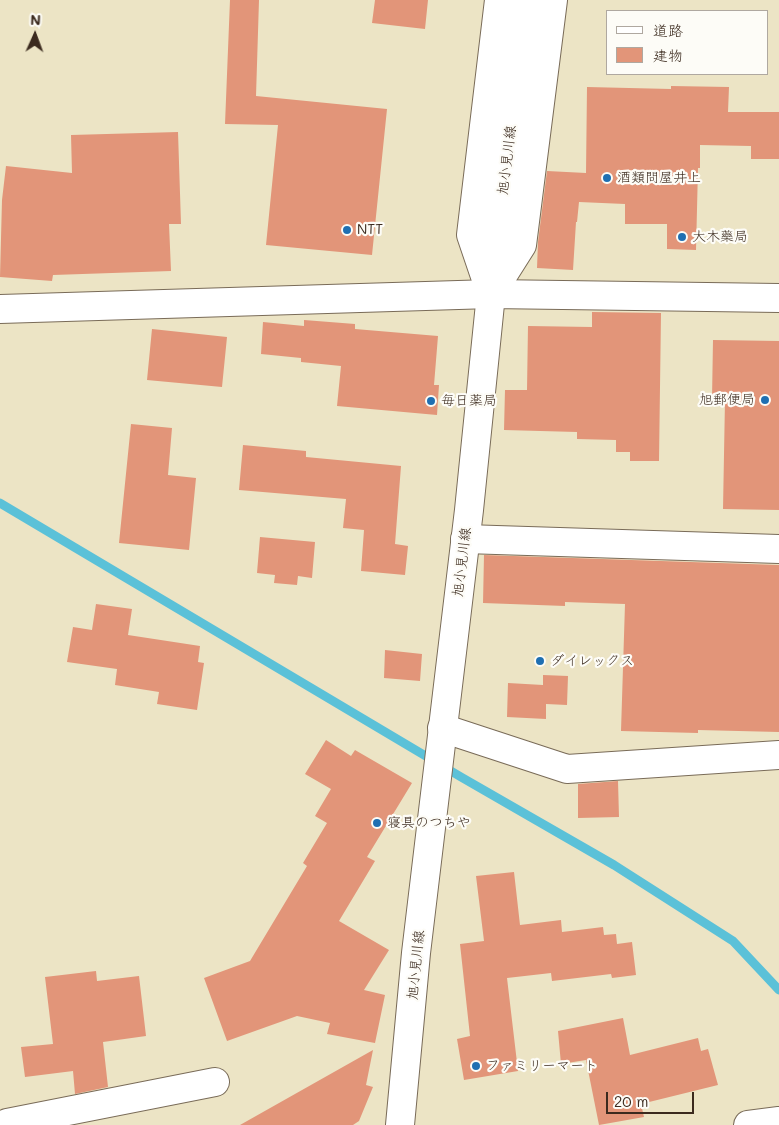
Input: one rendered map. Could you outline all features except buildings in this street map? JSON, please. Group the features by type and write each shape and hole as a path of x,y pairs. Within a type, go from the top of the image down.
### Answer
{"main road":[{"path":"491,294 471,235 499,0"},
{"name":"旭小見川線","path":"400,1125 416,953 465,539 525,0"},
{"path":"491,294 522,245 553,0"},
{"path":"0,309 491,294 779,298"},
{"path":"465,539 779,549"},
{"path":"442,728 567,769 779,755"},
{"path":"7,1125 6,1123 215,1082"},
{"path":"748,1125 779,1121"}],"waterway":[{"path":"0,503 461,777 614,865 733,941 779,990"}],"place":[{"name":"酒類問屋井上","path":"607,178"},
{"name":"NTT","path":"347,230"},
{"name":"大木藥局","path":"682,237"},
{"name":"旭郵便局","path":"765,400"},
{"name":"毎日薬局","path":"431,401"},
{"name":"ダイレックス","path":"540,661"},
{"name":"寝具のつちや","path":"377,823"},
{"name":"ファミリーマート","path":"476,1066"}]}
